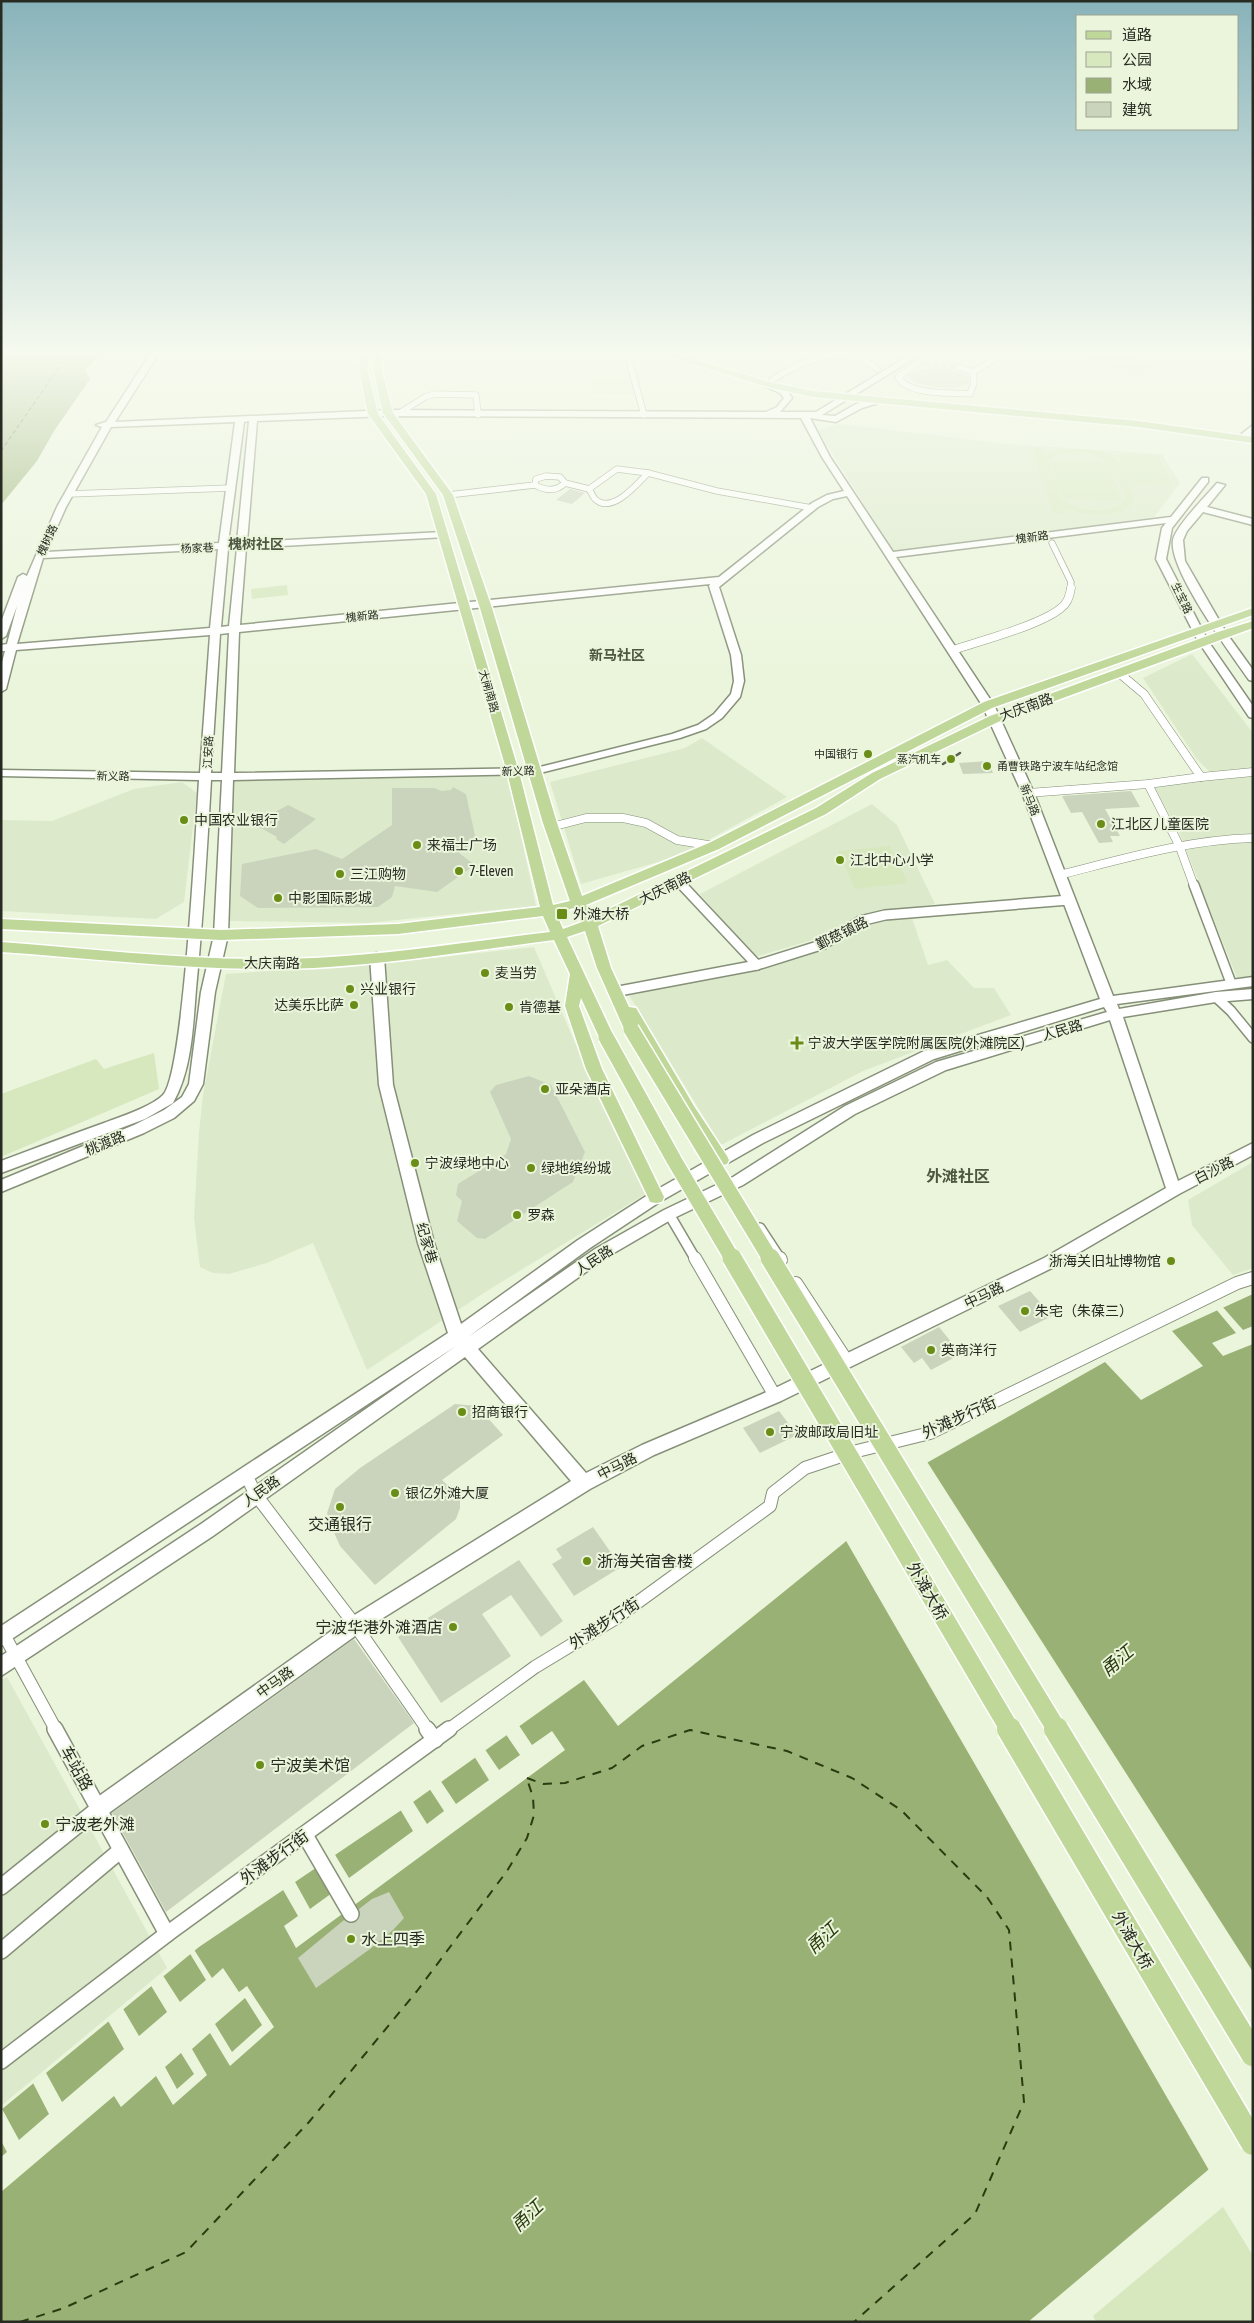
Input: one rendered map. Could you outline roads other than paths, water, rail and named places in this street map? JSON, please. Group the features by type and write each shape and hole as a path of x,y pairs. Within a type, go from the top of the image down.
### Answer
{"main road":[{"name":"大闸南路","path":"408,461 432,494 513,772 548,911 578,972 606,1037"},
{"name":"大闸南路","path":"426,461 448,494 486,606 551,827 578,903 590,924 604,968 631,1029 1253,2054"},
{"name":"大庆南路","path":"1,948 216,963 314,963 560,935 590,924 821,811 876,776 994,719 1119,673 1220,628 1253,611"},
{"name":"大庆南路","path":"1220,628 1253,624"},
{"name":"大庆南路","path":"1,924 221,935 398,929 548,911 578,903 714,846 988,705 1200,636"},
{"path":"604,968 688,1110 721,1160"},
{"path":"578,972 572,1006 594,1070 656,1197"},
{"name":"外滩大桥","path":"606,1037 674,1160 1253,2143"}],"street":[{"name":"槐树路","path":"1,636 32,555 84,461"},
{"name":"槐树路","path":"1,689 6,650 40,555 86,461"},
{"name":"江安路","path":"176,1084 184,1043 195,934 215,632 223,547 234,461"},
{"name":"江安路","path":"196,1084 208,992 221,935 235,630 240,546 249,461"},
{"name":"新马路","path":"829,461 988,705 1028,794 1112,1008 1174,1190"},
{"path":"589,489 617,469 648,474 717,491 812,508"},
{"path":"535,485 536,480 546,476 560,477 565,483 589,489 594,498 603,502 614,502 624,497 648,474"},
{"name":"生宝路","path":"1205,480 1167,528 1161,559 1181,594 1200,636 1253,714"},
{"path":"448,494 535,485 542,489 554,490 562,487 565,483"},
{"name":"生宝路","path":"1220,485 1183,530 1178,540 1180,561 1220,628 1253,678"},
{"path":"69,494 231,488"},
{"path":"718,583 812,508 830,497 850,493"},
{"path":"1200,508 1253,522"},
{"name":"槐新路","path":"892,558 1174,519"},
{"name":"槐新路","path":"892,558 1052,543 1167,528"},
{"name":"杨家巷","path":"40,555 443,535"},
{"path":"953,650 1049,617 1063,607 1070,594 1071,582 1052,543"},
{"name":"槐新路","path":"6,650 215,632 718,583"},
{"name":"新义路","path":"1,773 228,777 536,771 676,736 702,727 718,716 736,695 739,681 736,655 718,583"},
{"path":"1119,673 1144,694 1201,777"},
{"path":"1028,794 1148,784 1253,772"},
{"path":"1148,784 1179,845 1231,983"},
{"path":"551,827 568,820 589,817 625,818 647,824 673,839 714,846"},
{"path":"1059,875 1179,845 1218,839 1253,838"},
{"path":"679,881 757,965"},
{"name":"鄞慈镇路","path":"619,992 757,965 824,944 860,921 885,915 1069,900"},
{"name":"纪家巷","path":"377,957 386,1085 426,1243 462,1342 584,1483"},
{"name":"人民路","path":"1,1667 256,1495 462,1342 584,1244 656,1197 758,1139 929,1054 1112,1008 1231,983 1253,981"},
{"name":"人民路","path":"2,1634 246,1476 602,1253 669,1214 731,1184 850,1110 941,1066 1112,1008 1253,994"},
{"path":"1216,997 1237,1017 1253,1038"},
{"name":"桃渡路","path":"1,1167 140,1115 168,1099 176,1084"},
{"name":"桃渡路","path":"1,1186 139,1129 169,1114 187,1102 196,1084"},
{"name":"白沙路","path":"1174,1190 1253,1148"},
{"path":"731,1184 847,1361"},
{"name":"中马路","path":"99,1808 355,1625 584,1483 648,1450 775,1396 1050,1262 1174,1190"},
{"path":"669,1214 775,1396"},
{"name":"外滩步行街","path":"1,2062 29,2038 167,1934 535,1667 616,1618 762,1512 770,1506 773,1493 805,1468 853,1452 930,1433 1220,1291 1253,1278"},
{"path":"246,1476 256,1495 355,1625 435,1740"},
{"name":"车站路","path":"2,1634 17,1658 167,1934"},
{"path":"1,1887 99,1808"},
{"path":"306,1835 351,1914"},
{"path":"1,1951 122,1850"}],"water":[{"path":"1,461 37,461 1,505"},
{"name":"甬江","path":"1253,1294 1253,2132 1028,2322 1,2322 1,2110 199,1947 406,1807 584,1680 618,1726 844,1543 923,1465 1105,1362 1141,1400 1203,1366 1172,1331"}],"railway":[{"path":"943,764 960,753"}],"place":[{"name":"中国银行","path":"868,754"},
{"name":"蒸汽机车","path":"951,759"},
{"name":"甬曹铁路宁波车站纪念馆","path":"987,766"},
{"name":"中国农业银行","path":"184,820"},
{"name":"江北区儿童医院","path":"1101,824"},
{"name":"来福士广场","path":"417,845"},
{"name":"江北中心小学","path":"840,860"},
{"name":"7-Eleven","path":"459,871"},
{"name":"三江购物","path":"340,874"},
{"name":"中影国际影城","path":"278,898"},
{"name":"外滩大桥","path":"562,914"},
{"name":"麦当劳","path":"485,973"},
{"name":"兴业银行","path":"350,989"},
{"name":"达美乐比萨","path":"354,1005"},
{"name":"肯德基","path":"509,1007"},
{"name":"宁波大学医学院附属医院(外滩院区)","path":"797,1043"},
{"name":"亚朵酒店","path":"545,1089"},
{"name":"宁波绿地中心","path":"415,1163"},
{"name":"绿地缤纷城","path":"531,1168"},
{"name":"罗森","path":"517,1215"},
{"name":"浙海关旧址博物馆","path":"1171,1261"},
{"name":"朱宅（朱葆三）","path":"1025,1311"},
{"name":"英商洋行","path":"931,1350"},
{"name":"招商银行","path":"462,1412"},
{"name":"宁波邮政局旧址","path":"770,1432"},
{"name":"银亿外滩大厦","path":"395,1493"},
{"name":"交通银行","path":"340,1507"},
{"name":"浙海关宿舍楼","path":"587,1561"},
{"name":"宁波华港外滩酒店","path":"453,1627"},
{"name":"宁波美术馆","path":"260,1765"},
{"name":"宁波老外滩","path":"45,1824"},
{"name":"水上四季","path":"351,1939"}],"district":[{"name":"槐树社区","path":"256,544"},
{"name":"新马社区","path":"617,655"},
{"name":"外滩社区","path":"958,1176"}]}
